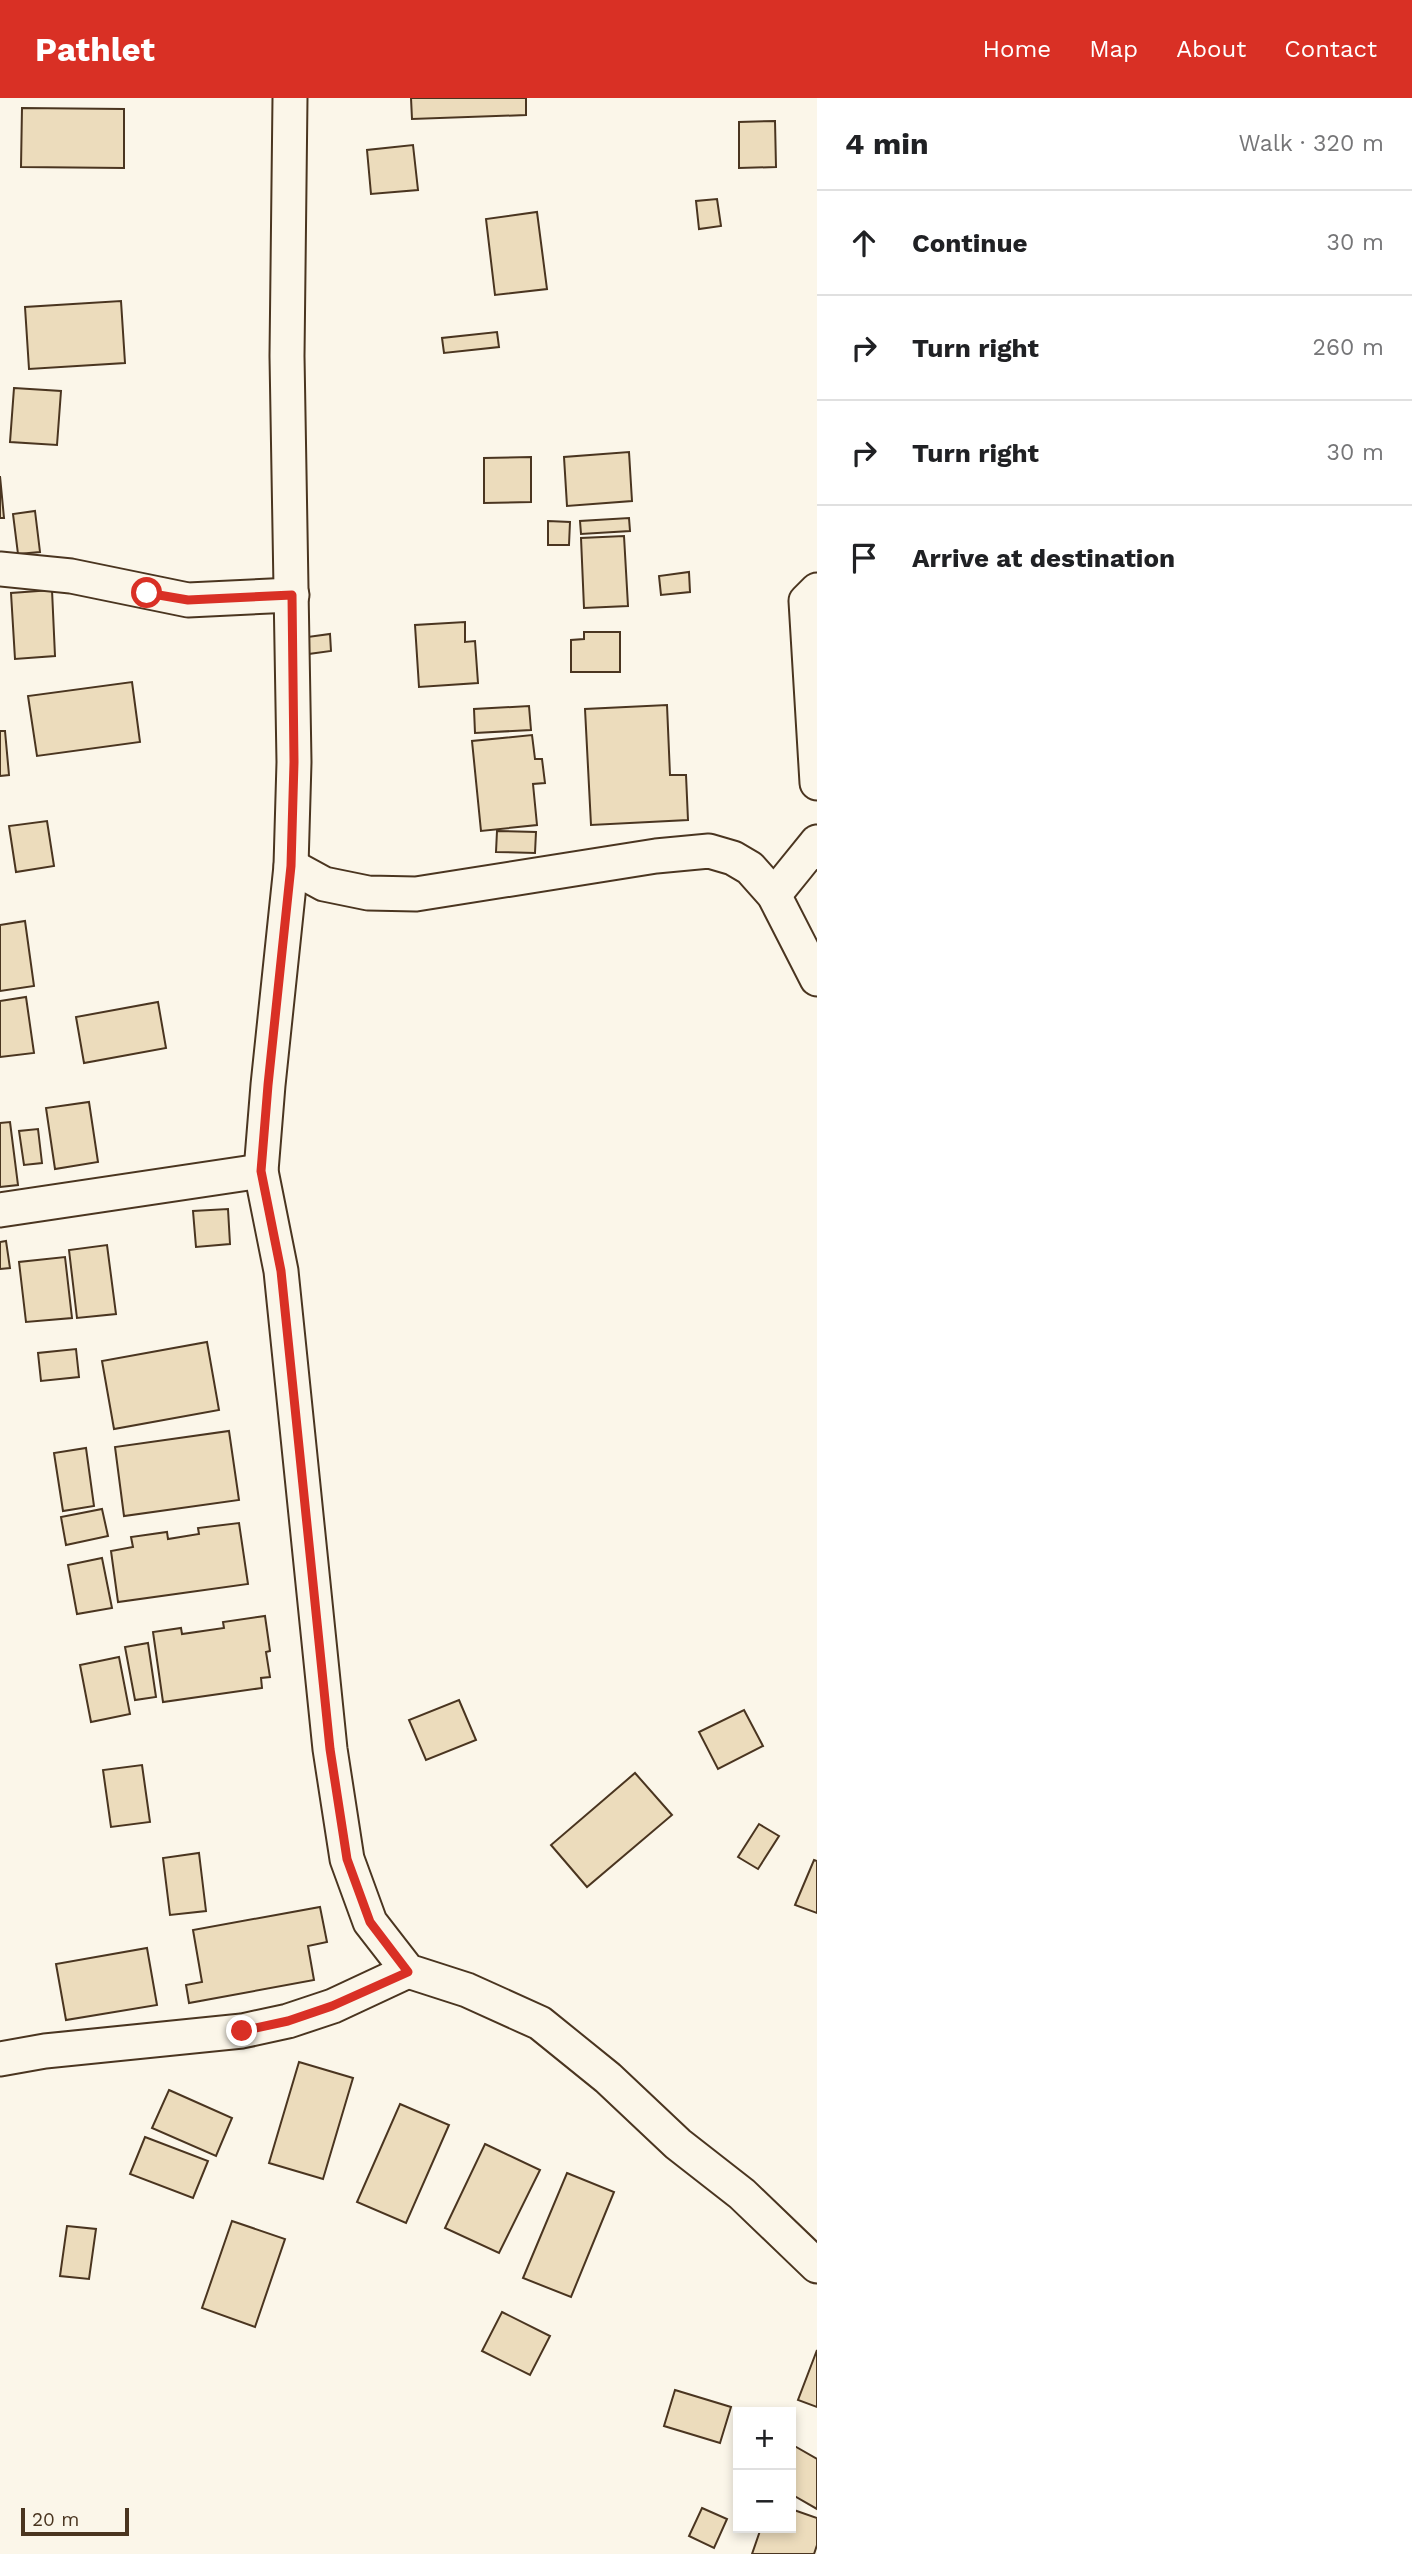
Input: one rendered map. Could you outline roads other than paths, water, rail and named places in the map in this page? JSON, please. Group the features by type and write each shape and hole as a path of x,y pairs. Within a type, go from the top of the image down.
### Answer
{"street":[{"path":"290,98 287,356 294,762 291,866 261,1171 281,1271 330,1749 347,1859 370,1922 408,1972 467,1990 540,2023 608,2078 678,2144 742,2194 817,2266"},
{"path":"0,569 71,576 188,600 292,595"},
{"path":"817,590 806,601 817,783"},
{"path":"774,895 817,842"},
{"path":"291,866 324,884 368,893 416,894 656,856 709,851 733,858 750,868 774,895 817,979"},
{"path":"0,1210 261,1171"},
{"path":"0,2059 45,2051 242,2031 288,2021 332,2006 408,1972"}]}
